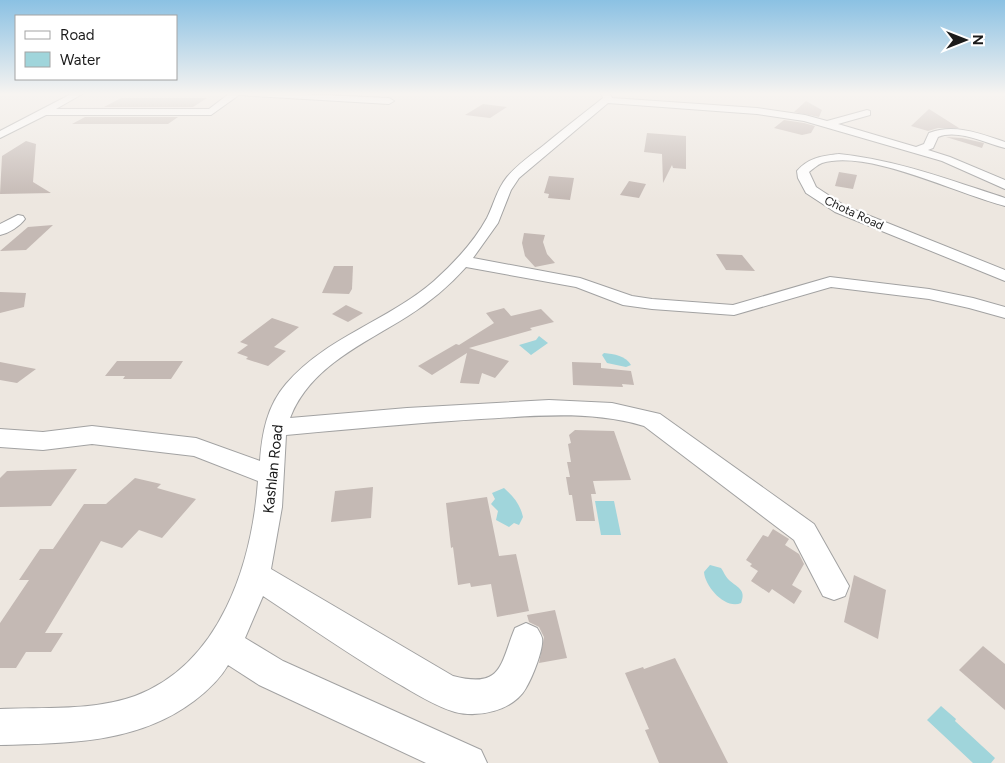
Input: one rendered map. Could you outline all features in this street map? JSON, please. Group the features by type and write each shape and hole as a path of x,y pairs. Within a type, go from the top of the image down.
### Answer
{"street":[{"path":"0,135 12,129"},
{"name":"Kashlan Road","path":"0,727 81,723 136,713 164,702 188,685 207,667 225,644 238,622 255,575 267,524 275,428 285,403 309,373 342,347 419,301 442,282 491,224 502,193 516,175 569,129"},
{"path":"846,129 959,164 1005,184"},
{"path":"917,150 929,146 933,135 942,132 959,133 1005,145"},
{"path":"904,146 915,144 913,138"},
{"name":"Chota Road","path":"1005,202 912,170 875,161 823,160 808,164 803,171 804,178 812,190 840,209 1005,276"},
{"path":"0,231 18,219"},
{"path":"461,261 580,283 629,301 652,304 734,310 830,282 929,294 973,303 1005,313"},
{"path":"275,428 421,414 530,408 596,408 628,412 652,420 804,532 834,586"},
{"path":"0,438 43,441 92,435 196,446 271,476"},
{"path":"255,575 326,618 367,646 420,677 456,695 478,696 500,691 516,675 526,639"},
{"path":"225,644 271,673 468,763"}],"water":[{"path":"539,336 548,343 531,355 519,345 536,340"},
{"path":"604,353 623,358 631,365 626,367 607,363 602,355"},
{"path":"504,488 514,498 520,508 523,517 519,525 514,523 509,527 496,520 498,511 491,504 495,499 492,493"},
{"path":"595,501 614,501 621,535 601,535"},
{"path":"710,565 721,568 728,579 742,591 741,603 729,603 717,596 712,590 705,578 704,572"},
{"path":"941,706 995,758 991,763 973,763 927,720"}],"building":[{"path":"776,129 814,129 811,133 802,135"},
{"path":"920,129 936,129 928,131"},
{"path":"647,133 686,136 686,169 673,168 672,165 663,183 662,154 644,152"},
{"path":"946,137 962,138 984,143 982,148"},
{"path":"26,141 36,144 33,182 51,193 0,194 2,156"},
{"path":"839,172 857,175 853,189 835,186"},
{"path":"549,176 574,178 570,200 548,198 549,194 544,193"},
{"path":"629,181 646,184 639,198 620,195"},
{"path":"53,225 26,250 0,251 28,227"},
{"path":"524,233 545,235 543,242 547,254 555,263 535,267 525,256 522,243"},
{"path":"716,254 742,255 755,271 726,270"},
{"path":"334,266 353,266 352,289 349,294 322,293"},
{"path":"0,292 26,293 24,307 0,313"},
{"path":"346,305 363,313 348,322 332,314"},
{"path":"504,308 511,316 541,309 554,322 469,348 509,361 495,378 482,373 479,384 460,383 467,353 432,375 418,366 456,344 459,345 494,323 486,313"},
{"path":"272,318 299,327 274,347 286,351 268,366 246,359 248,357 237,353 248,345 240,342"},
{"path":"117,361 183,361 171,379 123,379 125,376 105,376"},
{"path":"0,362 36,369 17,383 0,380"},
{"path":"572,362 601,363 601,368 631,371 634,385 622,384 623,387 573,385"},
{"path":"575,430 614,431 631,480 593,481 596,494 591,494 595,521 576,521 572,495 569,495 566,477 570,477 567,462 571,462 568,444 571,443 569,435"},
{"path":"77,469 51,506 0,507 0,478 7,471"},
{"path":"135,478 161,484 157,488 196,499 162,538 139,530 122,548 101,541 45,633 63,633 51,652 26,652 16,668 0,668 0,623 29,580 19,580 40,549 53,549 84,504 106,504"},
{"path":"373,487 371,518 331,522 335,491"},
{"path":"487,497 499,556 516,554 529,611 497,617 491,584 471,587 470,583 458,585 453,547 451,548 446,503"},
{"path":"773,529 789,539 785,545 799,554 804,564 792,585 802,591 794,604 772,589 769,593 751,581 758,571 750,566 752,564 746,560 763,535 768,537"},
{"path":"854,575 886,590 878,639 844,622"},
{"path":"555,610 567,658 539,663 544,637 539,627 529,622 527,615"},
{"path":"983,646 1005,664 1005,710 959,670"},
{"path":"675,658 728,763 659,763 645,730 649,729 625,673 643,667 644,669"}]}
